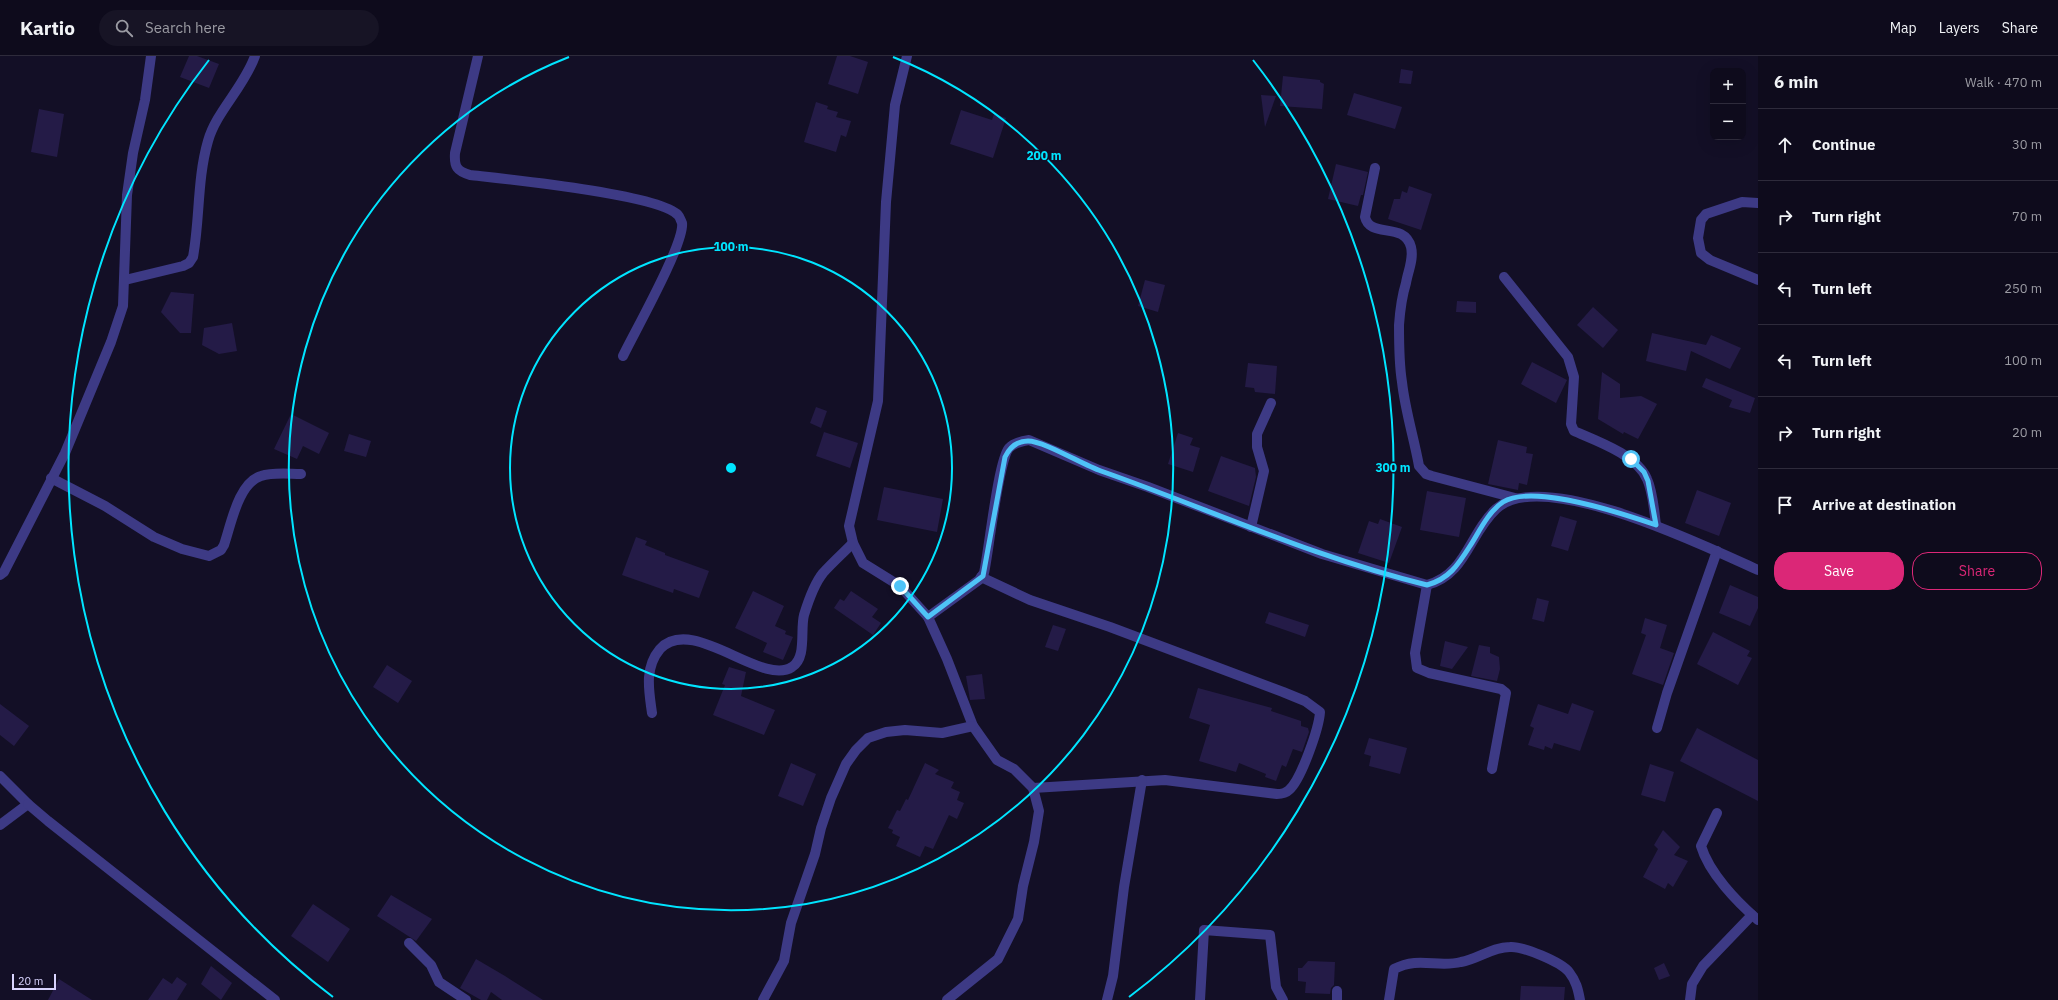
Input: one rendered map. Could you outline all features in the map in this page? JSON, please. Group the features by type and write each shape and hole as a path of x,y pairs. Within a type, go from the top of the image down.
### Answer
{"street":[{"path":"0,575 19,545 68,447 111,342 123,306 127,195 133,154 145,100 151,56"},
{"path":"125,280 183,266 189,263 193,257 208,141 217,122 239,89 255,56"},
{"path":"478,56 455,154 454,164 460,172 470,176 581,189 631,198 670,210 678,215 682,222 682,229 676,250 623,356"},
{"path":"907,56 895,105 886,202 878,401 849,526 853,543 863,563 900,586 928,617 947,659 973,726 997,760 1014,769 1033,788 1039,811 1034,842 1023,886 1018,920 998,959 947,1000"},
{"path":"1375,168 1365,217 1366,221 1375,228 1401,234 1410,242 1412,252 1400,310 1399,349 1402,383 1420,466 1422,470 1432,476 1516,498"},
{"path":"1758,203 1742,202 1706,214 1701,220 1698,238 1701,253 1710,260 1758,280"},
{"path":"1504,277 1568,357 1574,377 1571,424 1574,430 1631,459 1644,472 1648,481 1656,525"},
{"path":"1252,527 1264,471 1257,447 1257,434 1271,403"},
{"path":"928,617 981,577 985,568 1005,457 1009,448 1019,442 1029,440 1099,470 1148,487 1322,554 1427,585 1438,582 1447,577 1457,566 1493,511 1503,502 1516,498 1537,497 1588,503 1656,525 1758,570"},
{"path":"52,478 105,506 154,537 196,553 209,556 221,550 224,545 243,490 250,482 260,476 268,474 301,474"},
{"path":"652,713 648,687 649,670 654,656 664,645 675,641 687,640 700,642 766,668 781,671 792,667 799,657 802,645 804,617 822,575 853,543"},
{"path":"1657,728 1677,663 1717,551"},
{"path":"981,577 1030,600 1110,627 1298,698 1310,704 1320,712 1316,734 1301,769 1294,784 1289,791 1284,793 1277,794 1190,782 1142,780 1033,788"},
{"path":"1427,585 1415,653 1417,668 1428,673 1501,689 1506,693 1492,769"},
{"path":"763,1000 784,961 791,923 815,854 821,828 831,798 846,764 856,750 868,738 886,732 905,730 942,733 973,726"},
{"path":"0,776 28,804 176,924 274,1000"},
{"path":"1107,1000 1113,976 1124,887 1142,780"},
{"path":"0,825 28,804"},
{"path":"1690,1000 1692,984 1703,966 1755,917 1711,868 1704,856 1701,846 1717,813"},
{"path":"1200,1000 1204,930 1270,935 1276,987 1283,1000"},
{"path":"408,943 431,965 439,982 466,1000"},
{"path":"1389,1000 1394,970 1403,965 1424,962 1460,963 1496,949 1512,946 1535,953 1568,970 1578,986 1580,1000"}],"building":[{"path":"189,56 197,56 219,64 209,88 180,77"},
{"path":"837,56 850,56 868,62 858,94 828,84"},
{"path":"1401,69 1413,71 1411,84 1399,83"},
{"path":"1283,76 1320,80 1320,82 1324,84 1322,109 1280,106"},
{"path":"1354,93 1402,107 1395,129 1347,115"},
{"path":"1261,95 1276,96 1265,127"},
{"path":"816,102 828,106 827,109 838,112 836,117 851,121 846,137 841,135 836,152 804,142"},
{"path":"39,109 64,114 57,157 31,152"},
{"path":"961,110 992,120 994,114 1006,118 993,158 950,144"},
{"path":"1336,164 1368,172 1363,195 1361,195 1358,206 1328,199"},
{"path":"1409,186 1432,194 1421,230 1388,219 1394,199 1400,199 1402,191 1407,193"},
{"path":"1145,280 1165,285 1158,312 1138,306"},
{"path":"171,292 194,294 191,333 180,333 161,312"},
{"path":"1457,301 1476,302 1476,313 1456,312"},
{"path":"1593,307 1618,330 1603,348 1577,325"},
{"path":"232,323 237,351 219,354 202,345 204,328"},
{"path":"1652,333 1706,345 1711,335 1741,348 1730,369 1691,351 1686,371 1646,361"},
{"path":"1532,362 1567,380 1556,403 1521,384"},
{"path":"1248,363 1277,366 1275,394 1255,392 1254,388 1245,387"},
{"path":"1602,372 1620,384 1620,398 1641,396 1657,404 1638,439 1624,432 1623,434 1598,419"},
{"path":"1706,378 1755,398 1750,413 1729,407 1732,400 1702,387"},
{"path":"816,407 827,411 821,428 810,423"},
{"path":"291,414 329,433 319,454 303,446 297,459 274,449"},
{"path":"824,432 858,443 850,468 816,456"},
{"path":"1178,433 1193,438 1190,445 1200,448 1193,472 1168,464"},
{"path":"349,434 371,441 366,457 344,451"},
{"path":"1498,440 1527,447 1526,453 1533,454 1527,485 1519,483 1518,490 1488,484"},
{"path":"1221,456 1255,468 1256,477 1249,506 1208,491"},
{"path":"884,487 943,499 937,532 877,520"},
{"path":"1697,490 1731,503 1719,536 1685,523"},
{"path":"1427,491 1466,498 1459,537 1420,530"},
{"path":"1560,516 1577,521 1568,551 1551,546"},
{"path":"1380,519 1402,527 1389,563 1358,553 1369,521 1378,524"},
{"path":"636,537 647,541 645,545 665,553 665,555 709,571 699,598 674,589 673,593 622,575"},
{"path":"1730,585 1758,597 1758,608 1750,626 1719,613"},
{"path":"753,591 784,606 775,626 786,631 785,634 793,637 783,660 763,652 767,643 735,628"},
{"path":"851,591 878,609 872,617 881,623 873,635 834,608 840,599 844,601"},
{"path":"1537,598 1549,601 1544,622 1532,619"},
{"path":"1269,612 1309,625 1305,637 1265,623"},
{"path":"1645,618 1667,625 1660,648 1674,653 1663,685 1632,674 1646,635 1641,633"},
{"path":"1053,625 1066,629 1058,651 1045,647"},
{"path":"1713,632 1750,651 1747,656 1752,658 1738,685 1697,664"},
{"path":"1445,641 1468,647 1452,669 1440,666"},
{"path":"1479,645 1490,647 1490,653 1499,657 1500,669 1497,681 1471,676"},
{"path":"387,665 412,681 398,703 373,687"},
{"path":"729,667 746,672 741,696 775,710 764,735 713,715 725,685 722,684"},
{"path":"982,674 985,699 970,700 966,676"},
{"path":"1198,688 1272,708 1271,711 1301,721 1301,726 1308,728 1309,732 1302,752 1293,749 1286,767 1282,765 1276,781 1265,777 1266,774 1239,763 1236,772 1199,761 1210,725 1189,718"},
{"path":"1572,703 1594,711 1580,751 1554,743 1552,749 1545,746 1544,750 1528,745 1534,728 1530,726 1538,704 1568,714"},
{"path":"0,704 29,726 14,746 0,735"},
{"path":"1697,728 1758,760 1758,801 1680,761"},
{"path":"1369,738 1407,748 1400,774 1369,766 1371,756 1364,754"},
{"path":"791,763 816,774 803,806 778,796"},
{"path":"925,763 939,770 935,774 954,782 951,788 960,792 957,800 964,803 957,819 949,815 933,849 925,846 920,857 896,846 900,837 892,833 893,830 888,828 897,810 900,811 906,799 908,800"},
{"path":"1650,764 1674,772 1665,802 1641,795"},
{"path":"1663,830 1680,847 1674,855 1688,861 1673,887 1668,883 1665,889 1643,877 1658,849 1654,845"},
{"path":"391,895 432,919 416,941 377,916"},
{"path":"313,904 350,929 328,962 291,936"},
{"path":"476,959 543,1000 502,1000 491,992 487,1000 481,1000 460,988"},
{"path":"1308,961 1335,962 1334,985 1331,988 1330,994 1305,993 1306,982 1298,981 1298,968 1302,968"},
{"path":"1664,963 1670,976 1659,980 1654,968"},
{"path":"211,966 232,983 221,1000 201,984"},
{"path":"177,977 187,984 177,1000 148,1000 163,978 172,984"},
{"path":"59,979 92,1000 48,1000"},
{"path":"1521,986 1565,987 1564,1000 1520,1000"}],"route":[{"path":"900,586 928,617 983,576 1005,457 1009,448 1019,442 1029,440 1099,470 1148,487 1322,554 1427,585 1438,582 1447,577 1457,566 1493,511 1503,502 1516,498 1537,497 1588,503 1656,525 1648,481 1644,472 1631,459"}]}
